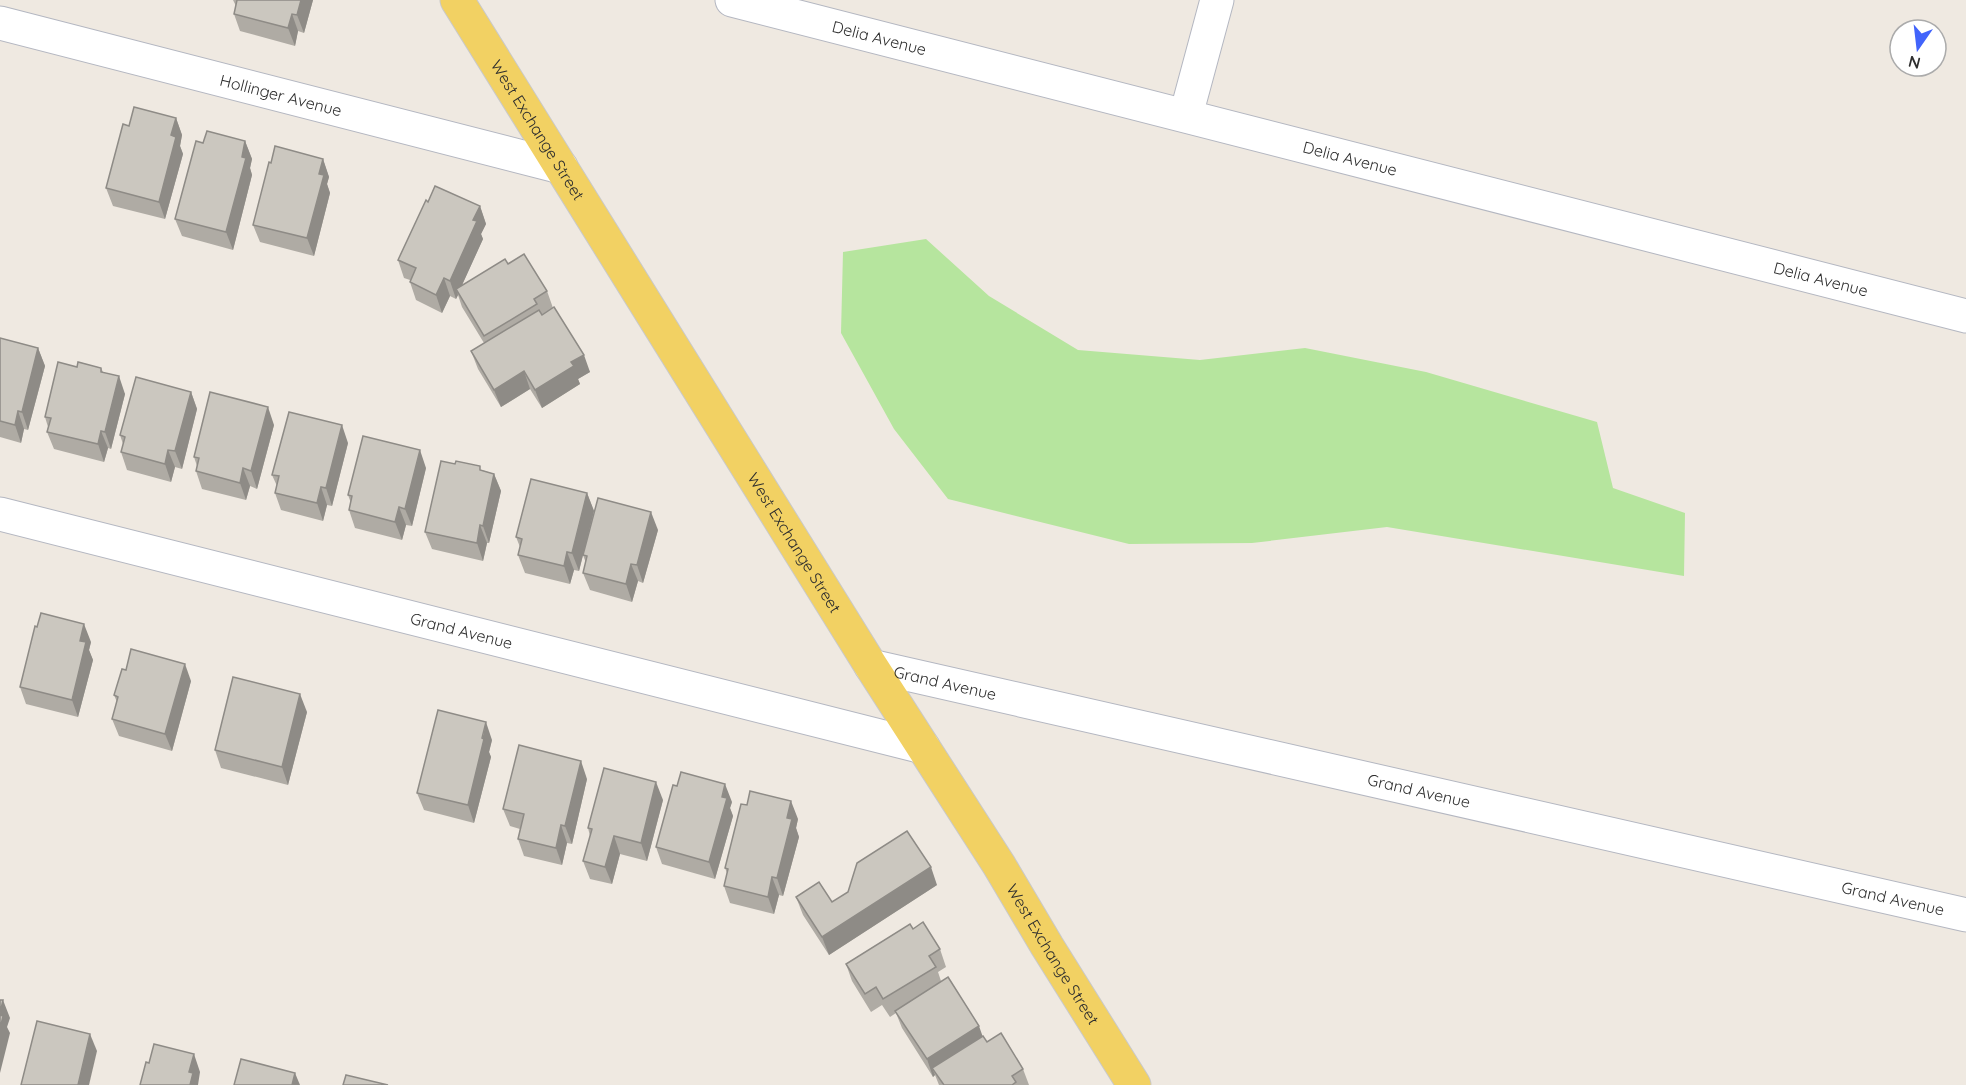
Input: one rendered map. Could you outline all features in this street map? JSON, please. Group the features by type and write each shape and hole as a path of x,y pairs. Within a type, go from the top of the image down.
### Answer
{"main road":[{"name":"West Exchange Street","path":"457,0 872,666 999,865 1134,1085"}],"street":[{"name":"Delia Avenue","path":"732,0 1966,316"},
{"path":"1186,115 1217,0"},
{"name":"Hollinger Avenue","path":"0,23 561,167"},
{"name":"Grand Avenue","path":"0,514 923,747"},
{"name":"Grand Avenue","path":"872,666 1966,915"}],"green space":[{"path":"926,239 989,296 1078,350 1200,360 1305,348 1426,372 1597,422 1613,488 1685,513 1684,576 1387,527 1252,543 1129,544 948,499 894,429 841,333 843,252"}],"building":[{"path":"237,0 301,0 297,15 292,14 288,28 234,14"},
{"path":"134,107 176,118 171,135 176,137 159,202 106,188 123,124 129,126"},
{"path":"207,131 245,141 242,157 246,158 226,232 175,219 196,141 203,143"},
{"path":"275,146 323,159 319,174 324,175 307,238 253,225"},
{"path":"435,186 480,206 473,220 477,221 450,281 444,278 436,295 410,282 416,268 398,260"},
{"path":"524,254 547,291 534,299 537,304 484,336 456,289 505,259 508,264"},
{"path":"554,307 584,355 571,362 574,366 535,390 524,371 494,390 471,351 539,310 542,315"},
{"path":"0,338 38,348 22,412 18,411 15,425 0,421"},
{"path":"58,362 77,367 78,362 101,368 101,372 119,376 105,432 101,431 98,444 47,432 51,418 45,417"},
{"path":"136,377 191,392 175,451 168,450 165,464 121,452 125,437 120,435"},
{"path":"210,392 268,407 251,471 243,468 240,483 196,471 199,458 194,457"},
{"path":"289,412 342,425 326,488 321,487 317,503 275,493 279,476 272,475"},
{"path":"363,436 420,450 405,509 399,507 395,522 349,510 352,496 348,495"},
{"path":"441,461 455,464 456,461 480,466 480,470 494,474 477,543 425,532"},
{"path":"531,479 587,493 572,553 567,552 564,566 518,555 522,539 516,537"},
{"path":"598,498 651,512 637,565 631,564 626,584 583,573 587,556 583,555"},
{"path":"41,613 84,624 80,641 86,642 72,700 20,687 35,626 37,627"},
{"path":"131,649 185,664 165,734 112,719 118,697 114,695 122,669 126,670"},
{"path":"233,677 300,694 282,767 215,750"},
{"path":"438,710 486,722 468,805 417,793"},
{"path":"519,745 581,761 565,826 561,825 556,848 518,839 524,814 503,809"},
{"path":"604,768 656,782 641,843 614,836 605,867 583,861 592,829 588,828"},
{"path":"681,772 725,784 722,797 727,798 709,862 656,847 673,785 677,786"},
{"path":"750,791 791,801 787,818 792,819 777,878 772,877 768,897 724,886 728,869 725,868 741,804 747,805"},
{"path":"907,831 931,867 822,937 796,897 819,882 832,902 848,892 857,863"},
{"path":"923,922 940,949 929,956 936,967 883,999 876,987 865,994 846,964 910,924 913,929"},
{"path":"948,977 979,1026 927,1059 895,1011"},
{"path":"37,1021 90,1034 78,1085 21,1085"},
{"path":"1001,1033 1023,1069 1012,1076 1016,1082 1012,1085 944,1085 932,1068 983,1036 987,1042"},
{"path":"154,1044 194,1054 189,1072 193,1073 190,1085 140,1085"},
{"path":"241,1059 295,1073 292,1085 234,1085"},
{"path":"346,1075 388,1085 343,1085"}]}
